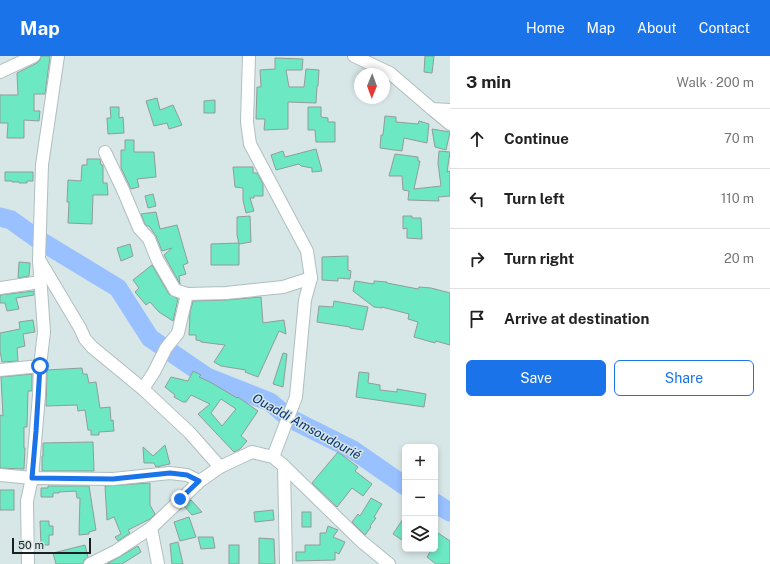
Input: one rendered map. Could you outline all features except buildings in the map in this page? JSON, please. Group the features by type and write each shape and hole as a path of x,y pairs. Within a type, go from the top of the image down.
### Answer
{"street":[{"path":"0,72 34,56"},
{"path":"28,564 27,501 32,478 40,366 44,332 39,260 42,165 58,56"},
{"path":"249,56 247,122 250,144 307,252 311,278 305,300 296,397 274,457"},
{"path":"354,56 390,73 450,124"},
{"path":"432,109 450,110"},
{"path":"106,152 139,228 149,239 157,259 175,290 187,294 226,293 283,287 311,278"},
{"path":"39,260 80,328 85,340 143,389 190,433 220,467"},
{"path":"0,288 40,282"},
{"path":"143,389 154,372 166,348 178,333 187,294"},
{"path":"0,370 40,366"},
{"path":"90,564 116,551 150,528 199,481 220,467 252,452 274,457 361,541 389,564"},
{"path":"284,466 286,564"},
{"path":"0,475 32,478 113,479 170,473 187,475 199,481"},
{"path":"150,528 158,564"}],"waterway":[{"name":"Ouaddi Amsoudourié","path":"0,217 11,220 39,240 118,288 150,338 207,377 270,402 289,418 353,450 402,484"},
{"name":"Ouaddi Amsoudourié","path":"438,505 450,512"}],"route":[{"path":"40,366 32,478 113,479 170,473 187,475 199,481 180,499"}]}
